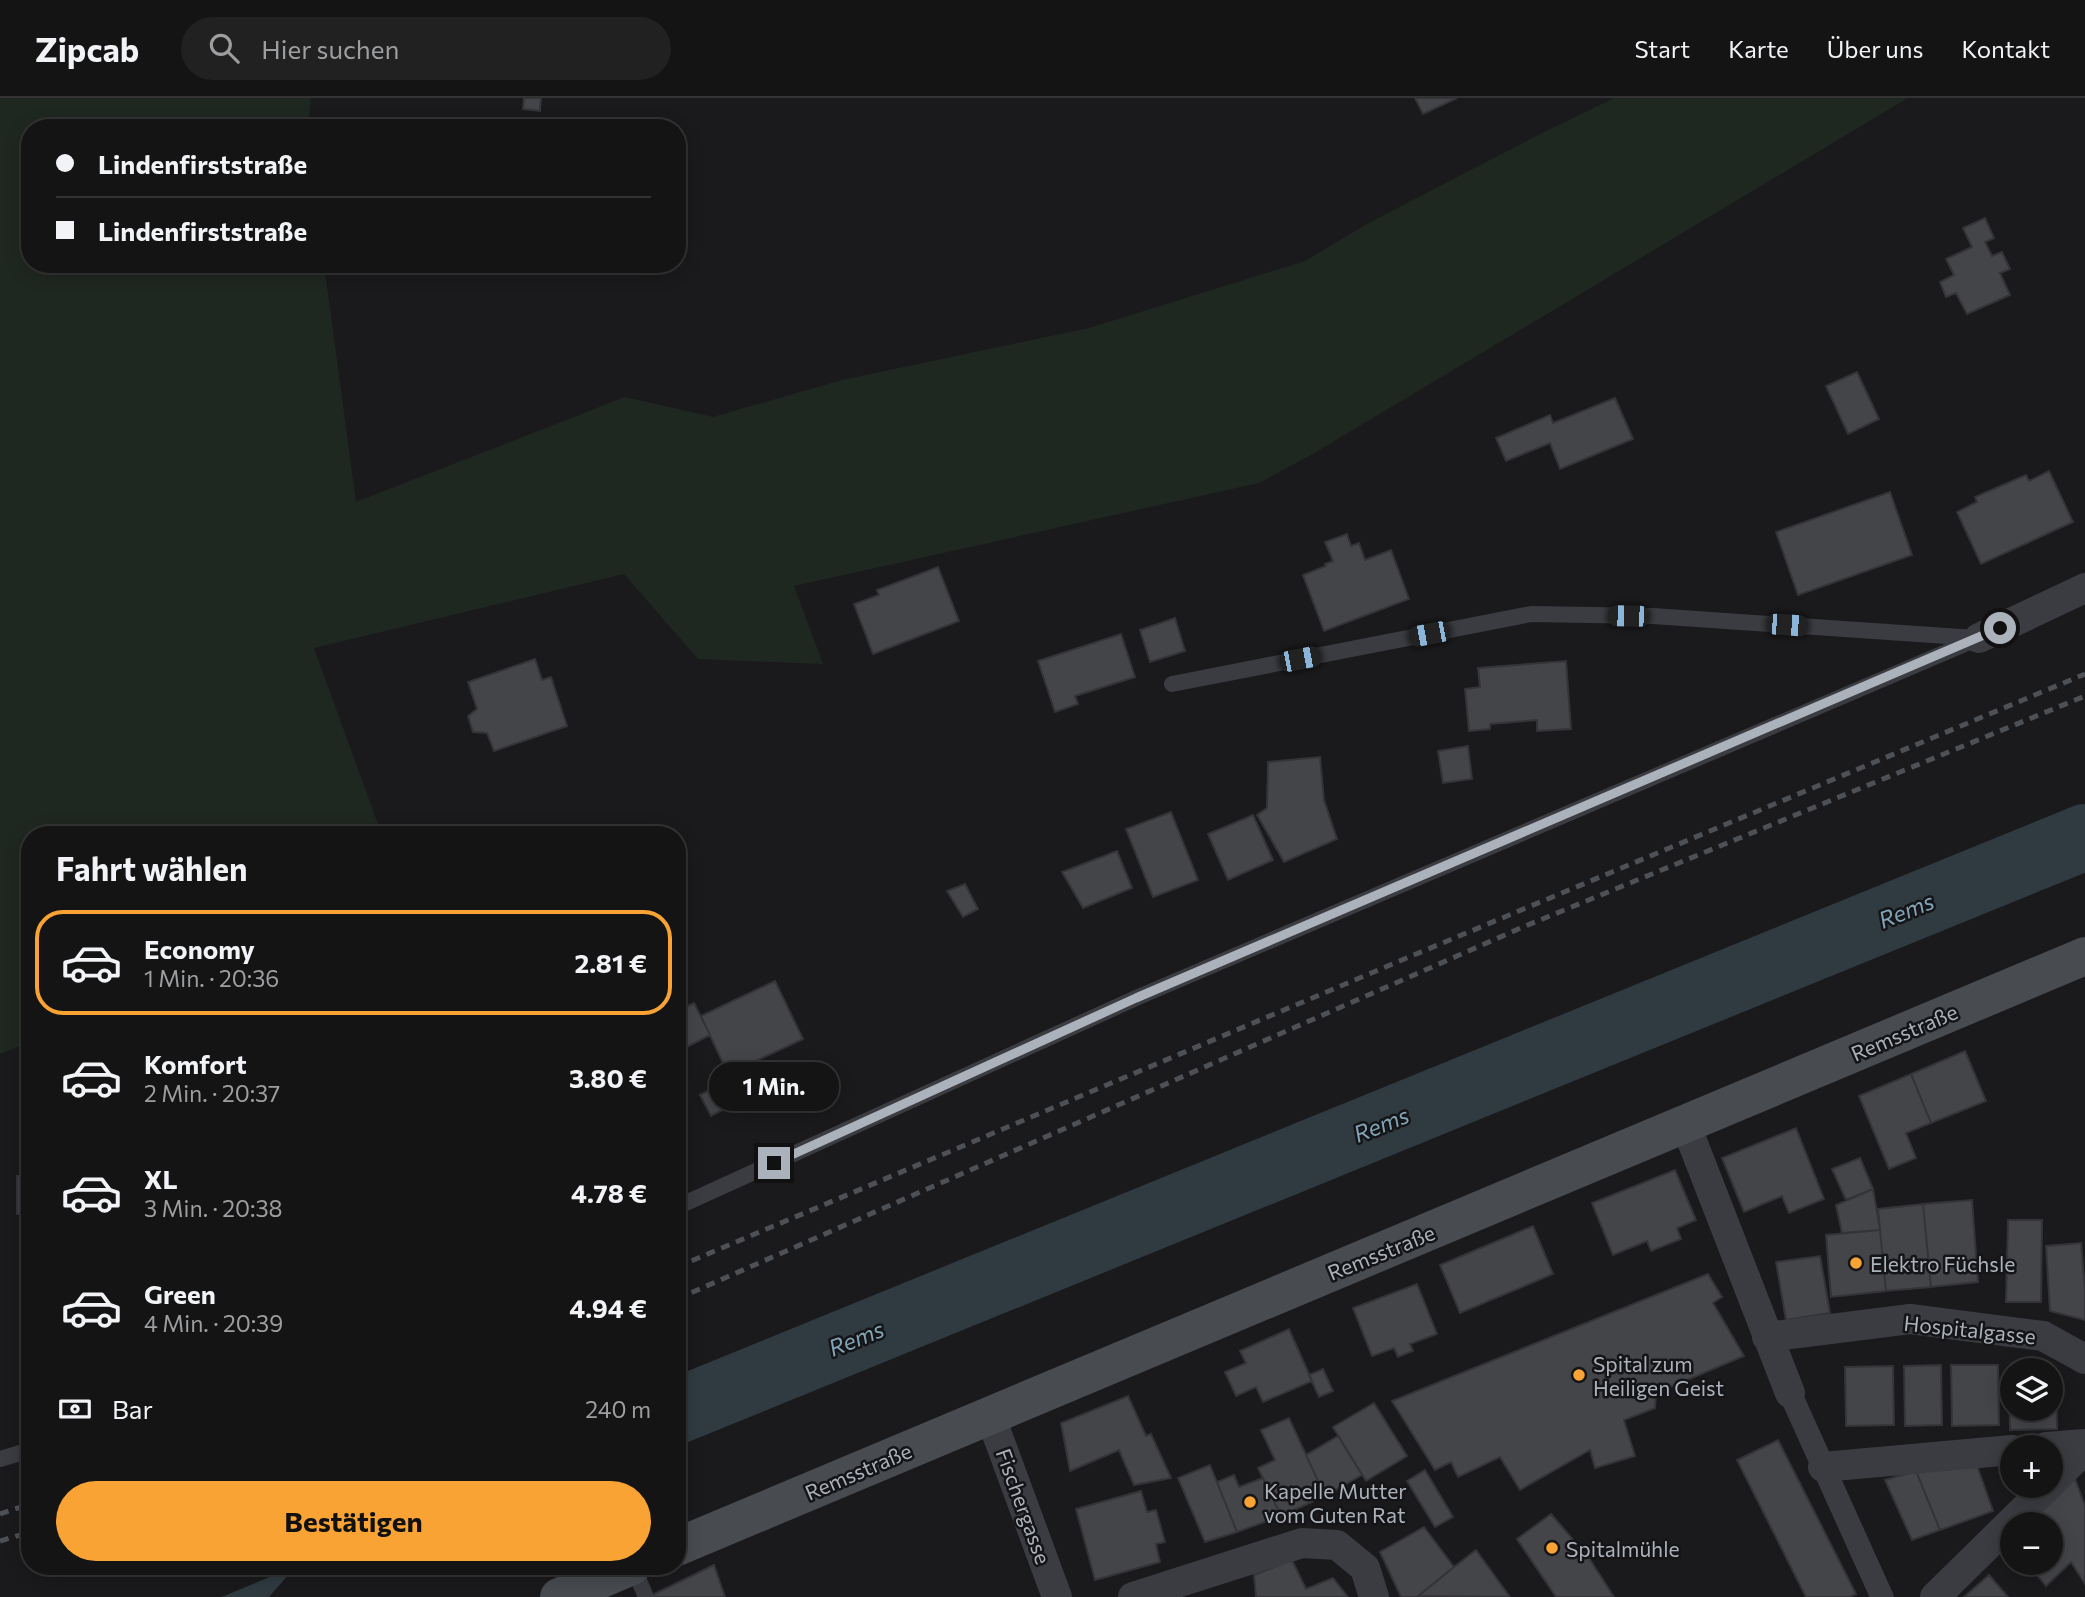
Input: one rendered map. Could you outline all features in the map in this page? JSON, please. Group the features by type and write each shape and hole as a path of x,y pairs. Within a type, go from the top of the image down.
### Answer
{"main road":[{"name":"Remsstraße","path":"686,1543 2085,956"},
{"path":"559,1597 611,1575"}],"street":[{"path":"1979,638 2085,588"},
{"path":"1685,1124 1790,1393 1882,1597"},
{"name":"Hospitalgasse","path":"1767,1337 1910,1319 2043,1336 2085,1359"},
{"name":"Fischergasse","path":"990,1415 1057,1597"},
{"path":"2063,1446 2085,1444"},
{"path":"2063,1471 2085,1449"},
{"path":"1823,1467 2000,1451"},
{"path":"1935,1597 2036,1498"},
{"path":"1133,1597 1302,1543 1337,1545 1364,1568 1374,1597"}],"lane":[{"path":"1172,684 1531,614 1653,616 1979,638"},
{"path":"686,1204 1149,993 1979,638"},
{"path":"0,1458 21,1452"},
{"path":"636,1575 646,1597"}],"shaded area":[{"path":"0,98 311,98 309,119 21,119 21,273 325,273 356,502 625,397 713,417 842,380 1089,328 1305,261 1367,224 1614,98 1908,98 1311,455 1259,483 794,586 823,664 698,659 624,574 314,648 379,826 21,826 21,1046 0,1054"},
{"path":"274,1575 288,1575 269,1597 221,1597"}],"building":[{"path":"524,98 541,98 540,111 523,109"},
{"path":"1415,98 1457,98 1423,114"},
{"path":"1985,218 1994,238 1985,242 1992,256 2002,252 2010,269 2000,273 2010,295 1967,314 1956,293 1946,297 1940,282 1954,275 1946,259 1972,247 1963,228"},
{"path":"1857,372 1879,419 1848,434 1826,386"},
{"path":"1615,398 1633,439 1560,469 1550,443 1506,461 1496,438 1550,415 1553,423"},
{"path":"2049,471 2073,522 1981,564 1957,512 1977,502 1975,497 2026,475 2029,481"},
{"path":"1890,492 1912,555 1798,595 1776,532"},
{"path":"1347,534 1351,546 1359,543 1365,560 1391,550 1409,599 1324,631 1303,575 1333,561 1325,542"},
{"path":"938,567 959,621 873,654 854,604 879,595 877,590"},
{"path":"1175,618 1185,651 1150,662 1140,630"},
{"path":"1121,634 1135,677 1075,696 1078,704 1055,712 1038,661"},
{"path":"535,659 542,680 551,677 567,726 494,751 487,733 473,732 468,716 477,709 468,682"},
{"path":"1566,661 1571,729 1537,731 1537,720 1490,724 1490,729 1469,731 1465,689 1480,687 1478,668"},
{"path":"1468,746 1472,779 1443,783 1438,751"},
{"path":"1320,757 1324,800 1337,839 1284,862 1257,815 1267,808 1268,762"},
{"path":"1171,812 1198,880 1153,897 1126,829"},
{"path":"1253,815 1273,860 1228,880 1208,834"},
{"path":"1117,851 1132,888 1083,908 1062,872"},
{"path":"965,884 978,909 963,917 947,891"},
{"path":"775,981 803,1039 728,1074 701,1016"},
{"path":"694,1003 710,1035 686,1047 686,1007"},
{"path":"1965,1051 1986,1101 1931,1123 1911,1074"},
{"path":"1911,1074 1931,1123 1906,1133 1916,1158 1889,1169 1859,1096"},
{"path":"715,1087 726,1108 711,1116 700,1095"},
{"path":"1796,1128 1824,1199 1789,1213 1782,1196 1744,1212 1722,1158"},
{"path":"1860,1158 1873,1189 1846,1200 1832,1169"},
{"path":"1675,1170 1696,1220 1677,1228 1681,1239 1651,1251 1647,1241 1613,1255 1592,1203"},
{"path":"17,1176 21,1176 21,1214 17,1214"},
{"path":"1873,1189 1880,1230 1842,1233 1836,1205"},
{"path":"1972,1200 1978,1282 1931,1287 1923,1204"},
{"path":"1923,1204 1931,1287 1886,1291 1878,1209"},
{"path":"2008,1220 2042,1220 2041,1302 2006,1302"},
{"path":"1533,1226 1553,1274 1460,1313 1440,1265"},
{"name":"Elektro Füchsle","path":"1880,1230 1886,1291 1831,1297 1826,1235"},
{"path":"2081,1243 2085,1320 2050,1311 2046,1246"},
{"path":"1820,1256 1830,1313 1786,1320 1776,1262"},
{"name":"Spital zum Heiligen Geist","path":"1708,1274 1722,1297 1713,1303 1744,1356 1656,1393 1655,1408 1624,1420 1635,1456 1595,1468 1590,1450 1520,1490 1500,1457 1458,1477 1451,1462 1435,1470 1392,1401"},
{"path":"1417,1284 1437,1334 1410,1344 1413,1351 1398,1357 1394,1348 1372,1356 1353,1308"},
{"path":"1289,1329 1312,1381 1263,1402 1256,1387 1236,1396 1225,1372 1246,1363 1240,1351"},
{"path":"1941,1365 1942,1425 1905,1426 1904,1366"},
{"path":"1951,1365 1998,1365 1999,1425 1952,1426"},
{"path":"1893,1366 1894,1425 1846,1426 1845,1367"},
{"path":"1323,1369 1333,1391 1319,1397 1309,1375"},
{"path":"1128,1396 1146,1436 1151,1434 1171,1478 1134,1485 1119,1450 1070,1471 1061,1423"},
{"path":"1374,1403 1407,1456 1366,1481 1333,1427"},
{"path":"1289,1418 1325,1496 1281,1516 1258,1468 1275,1460 1261,1430"},
{"path":"2010,1421 2057,1421 2057,1429 2010,1430"},
{"path":"1338,1436 1362,1475 1325,1496 1306,1455"},
{"path":"1778,1440 1856,1594 1850,1597 1806,1597 1737,1460"},
{"path":"1976,1463 1993,1511 1940,1530 1916,1471"},
{"path":"1210,1465 1237,1532 1205,1542 1178,1478"},
{"path":"1425,1470 1453,1517 1435,1527 1407,1481"},
{"path":"1916,1471 1940,1530 1912,1540 1885,1480"},
{"name":"Kapelle Mutter vom Guten Rat","path":"1234,1475 1239,1487 1263,1478 1281,1516 1237,1532 1217,1482"},
{"path":"2074,1476 2085,1506 2085,1584 2071,1562 2063,1570 2063,1512 2036,1512 2051,1498 2063,1498 2063,1487"},
{"path":"1141,1491 1147,1512 1156,1510 1165,1542 1156,1544 1160,1562 1095,1580 1076,1509"},
{"name":"Spitalmühle","path":"1551,1514 1589,1558 1614,1597 1556,1597 1517,1539"},
{"path":"1424,1527 1454,1567 1417,1597 1401,1597 1380,1552"},
{"path":"1476,1550 1510,1597 1418,1596 1454,1567"},
{"path":"1292,1560 1306,1589 1333,1578 1348,1597 1256,1597 1254,1575"},
{"path":"714,1565 725,1597 648,1597"},
{"path":"1989,1575 2008,1597 1964,1597"},
{"path":"2037,1575 2057,1575 2046,1586"}],"waterway":[{"name":"Rems","path":"686,1407 2085,837"}],"railway":[{"path":"686,1263 2085,674"},
{"path":"686,1295 1523,927 2085,696"},
{"path":"0,1514 21,1507"},
{"path":"0,1541 21,1535"}],"place":[{"name":"Elektro Füchsle","path":"1856,1263"},
{"name":"Spital zum Heiligen Geist","path":"1579,1375"},
{"name":"Kapelle Mutter vom Guten Rat","path":"1250,1502"},
{"name":"Spitalmühle","path":"1552,1548"}],"route":[{"path":"774,1163 1136,998 2000,628"}]}
